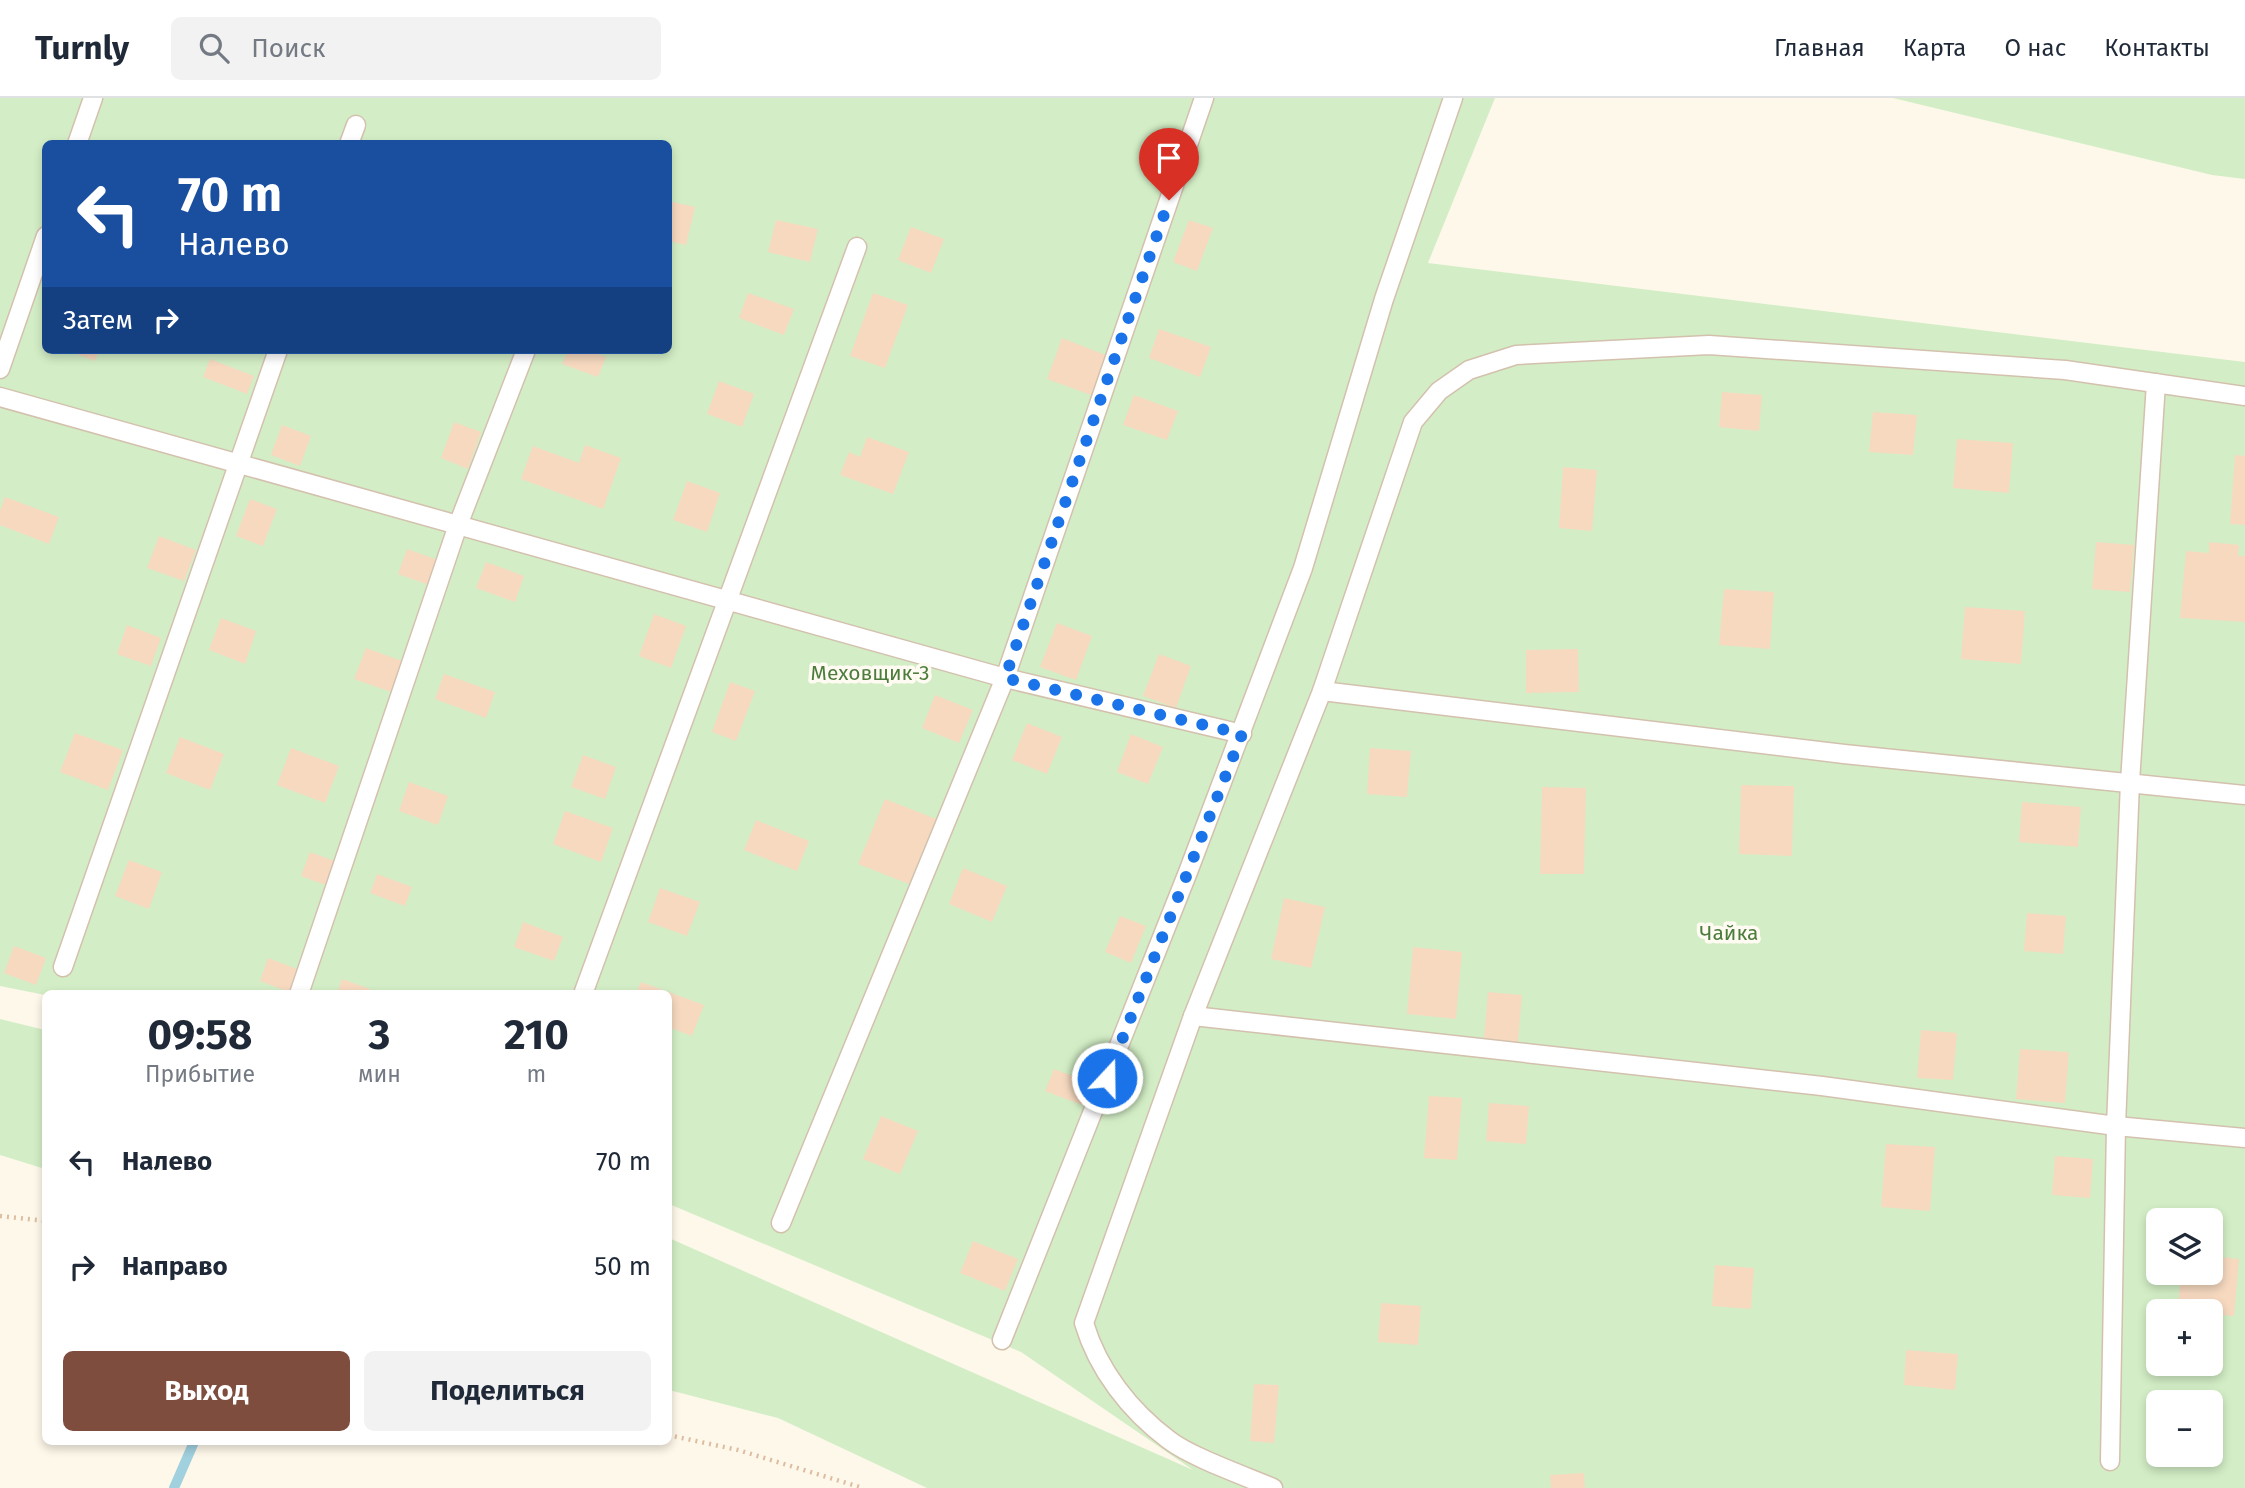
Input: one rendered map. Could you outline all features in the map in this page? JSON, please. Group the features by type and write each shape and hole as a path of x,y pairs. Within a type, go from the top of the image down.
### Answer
{"lane":[{"path":"78,140 93,98"},
{"path":"782,1223 1005,678 1204,98"},
{"path":"1002,1340 1242,734 1303,568 1384,299 1453,98"},
{"path":"350,140 356,125"},
{"path":"584,990 857,247"},
{"path":"0,369 42,248"},
{"path":"1273,1488 1170,1442 1123,1399 1090,1345 1084,1323 1193,1016 1322,691 1413,422 1439,391 1469,370 1516,355 1709,345 2065,370 2245,396"},
{"path":"63,967 277,354"},
{"path":"300,990 458,525 524,354"},
{"path":"2110,1461 2116,1125 2130,782 2156,383"},
{"path":"0,397 1005,678 1242,734"},
{"path":"1322,691 1844,754 2245,794"},
{"path":"1193,1016 1822,1086 2116,1125 2245,1138"}],"path":[{"path":"0,1216 42,1221"},
{"path":"672,1436 738,1450 863,1488"}],"green space":[{"path":"0,98 1495,98 1428,263 2245,362 2245,1488 927,1488 778,1418 672,1391 672,1239 1193,1470 1021,1352 672,1205 672,990 42,990 42,994 0,986"},
{"path":"1893,98 2245,98 2245,179 2212,175"},
{"path":"0,1019 42,1029 42,1168 0,1155"}],"building":[{"path":"672,202 695,207 686,245 672,242"},
{"path":"776,220 818,229 810,262 768,252"},
{"path":"1189,220 1213,228 1197,271 1173,262"},
{"path":"911,227 944,239 931,273 898,260"},
{"path":"748,293 794,309 784,335 739,318"},
{"path":"873,293 908,305 885,368 850,356"},
{"path":"1159,329 1211,347 1200,377 1149,358"},
{"path":"1062,338 1108,356 1094,396 1047,379"},
{"path":"77,354 98,354 95,361"},
{"path":"566,354 598,354 606,357 598,377 562,364"},
{"path":"210,359 254,376 247,394 203,377"},
{"path":"719,381 754,394 742,427 707,414"},
{"path":"1722,392 1762,395 1759,431 1719,427"},
{"path":"1134,395 1178,411 1167,440 1123,425"},
{"path":"1873,412 1917,415 1913,455 1869,452"},
{"path":"454,422 481,432 468,469 441,458"},
{"path":"282,425 311,436 300,466 271,455"},
{"path":"867,437 909,452 893,494 840,475 849,452 860,457"},
{"path":"1957,439 2013,443 2009,493 1953,488"},
{"path":"585,445 621,458 603,509 521,479 533,446 579,463"},
{"path":"2235,455 2245,456 2245,525 2230,524"},
{"path":"1563,467 1597,470 1592,531 1559,528"},
{"path":"687,481 720,493 707,532 673,520"},
{"path":"5,497 59,517 49,544 0,525 0,511"},
{"path":"250,499 277,509 263,546 236,536"},
{"path":"159,536 196,550 184,581 147,568"},
{"path":"2096,542 2134,545 2130,592 2092,589"},
{"path":"2209,542 2239,545 2238,556 2245,556 2245,622 2180,618 2186,551 2209,553"},
{"path":"407,549 438,560 429,585 398,574"},
{"path":"486,562 524,576 515,602 476,588"},
{"path":"1724,589 1774,592 1770,649 1719,645"},
{"path":"1965,607 2025,611 2021,664 1961,659"},
{"path":"654,614 686,626 671,668 639,656"},
{"path":"221,618 256,631 245,664 209,650"},
{"path":"1057,623 1092,636 1076,680 1040,667"},
{"path":"127,625 161,638 151,666 117,654"},
{"path":"366,648 405,662 394,693 354,679"},
{"path":"1578,649 1579,692 1526,693 1526,650"},
{"path":"1159,654 1191,666 1176,708 1143,696"},
{"path":"444,674 495,692 486,718 435,699"},
{"path":"730,682 755,691 736,741 712,732"},
{"path":"935,695 973,710 959,743 922,728"},
{"path":"1027,723 1062,737 1047,774 1012,760"},
{"path":"75,733 123,750 108,790 60,772"},
{"path":"1131,734 1163,747 1148,784 1117,772"},
{"path":"180,737 224,754 210,790 166,773"},
{"path":"291,748 339,766 325,803 277,785"},
{"path":"1370,748 1411,751 1407,797 1367,794"},
{"path":"583,755 616,767 605,799 571,787"},
{"path":"409,782 448,796 438,825 399,811"},
{"path":"1741,785 1794,786 1792,856 1739,854"},
{"path":"1542,787 1586,788 1584,874 1540,874"},
{"path":"885,799 936,819 909,884 858,864"},
{"path":"2022,802 2081,807 2078,847 2019,842"},
{"path":"565,811 613,828 601,862 553,844"},
{"path":"756,820 809,841 797,871 744,850"},
{"path":"310,852 337,862 328,886 301,876"},
{"path":"129,860 162,872 149,909 115,896"},
{"path":"963,868 1007,886 992,922 949,904"},
{"path":"377,874 412,887 405,906 370,893"},
{"path":"660,888 700,902 687,936 648,922"},
{"path":"1284,898 1325,907 1311,968 1271,959"},
{"path":"2027,913 2066,916 2063,954 2024,951"},
{"path":"1120,916 1146,926 1131,963 1105,952"},
{"path":"523,922 563,937 554,961 514,947"},
{"path":"14,946 46,958 36,985 4,973"},
{"path":"1413,947 1462,952 1456,1019 1407,1014"},
{"path":"268,958 297,969 290,990 260,981"},
{"path":"342,979 370,989 370,990 338,990"},
{"path":"641,982 663,990 638,990"},
{"path":"1488,992 1522,995 1518,1042 1484,1039"},
{"path":"672,993 704,1005 692,1036 672,1028"},
{"path":"1921,1030 1957,1033 1953,1080 1917,1078"},
{"path":"2020,1049 2069,1052 2065,1103 2016,1099"},
{"path":"1054,1069 1091,1083 1082,1105 1045,1091"},
{"path":"1429,1096 1462,1098 1457,1160 1424,1158"},
{"path":"1489,1103 1529,1106 1526,1144 1486,1141"},
{"path":"881,1116 918,1131 900,1174 863,1159"},
{"path":"1886,1144 1935,1147 1930,1211 1881,1207"},
{"path":"2055,1156 2093,1159 2090,1198 2052,1195"},
{"path":"973,1241 1018,1259 1005,1291 960,1273"},
{"path":"2223,1257 2239,1259 2234,1316 2223,1315 2223,1299 2179,1299 2180,1285 2223,1285"},
{"path":"1715,1265 1754,1268 1751,1309 1712,1306"},
{"path":"1381,1303 1421,1306 1418,1345 1378,1342"},
{"path":"1906,1350 1958,1354 1955,1390 1904,1385"},
{"path":"1254,1384 1279,1385 1274,1443 1250,1441"},
{"path":"1584,1473 1585,1488 1551,1488 1550,1475"}],"waterway":[{"path":"174,1488 193,1445"}],"route":[{"path":"1107,1078 1242,734 1005,678 1169,200"}],"park label":[{"name":"Меховщик-3","path":"870,673"},
{"name":"Чайка","path":"1729,933"}]}
